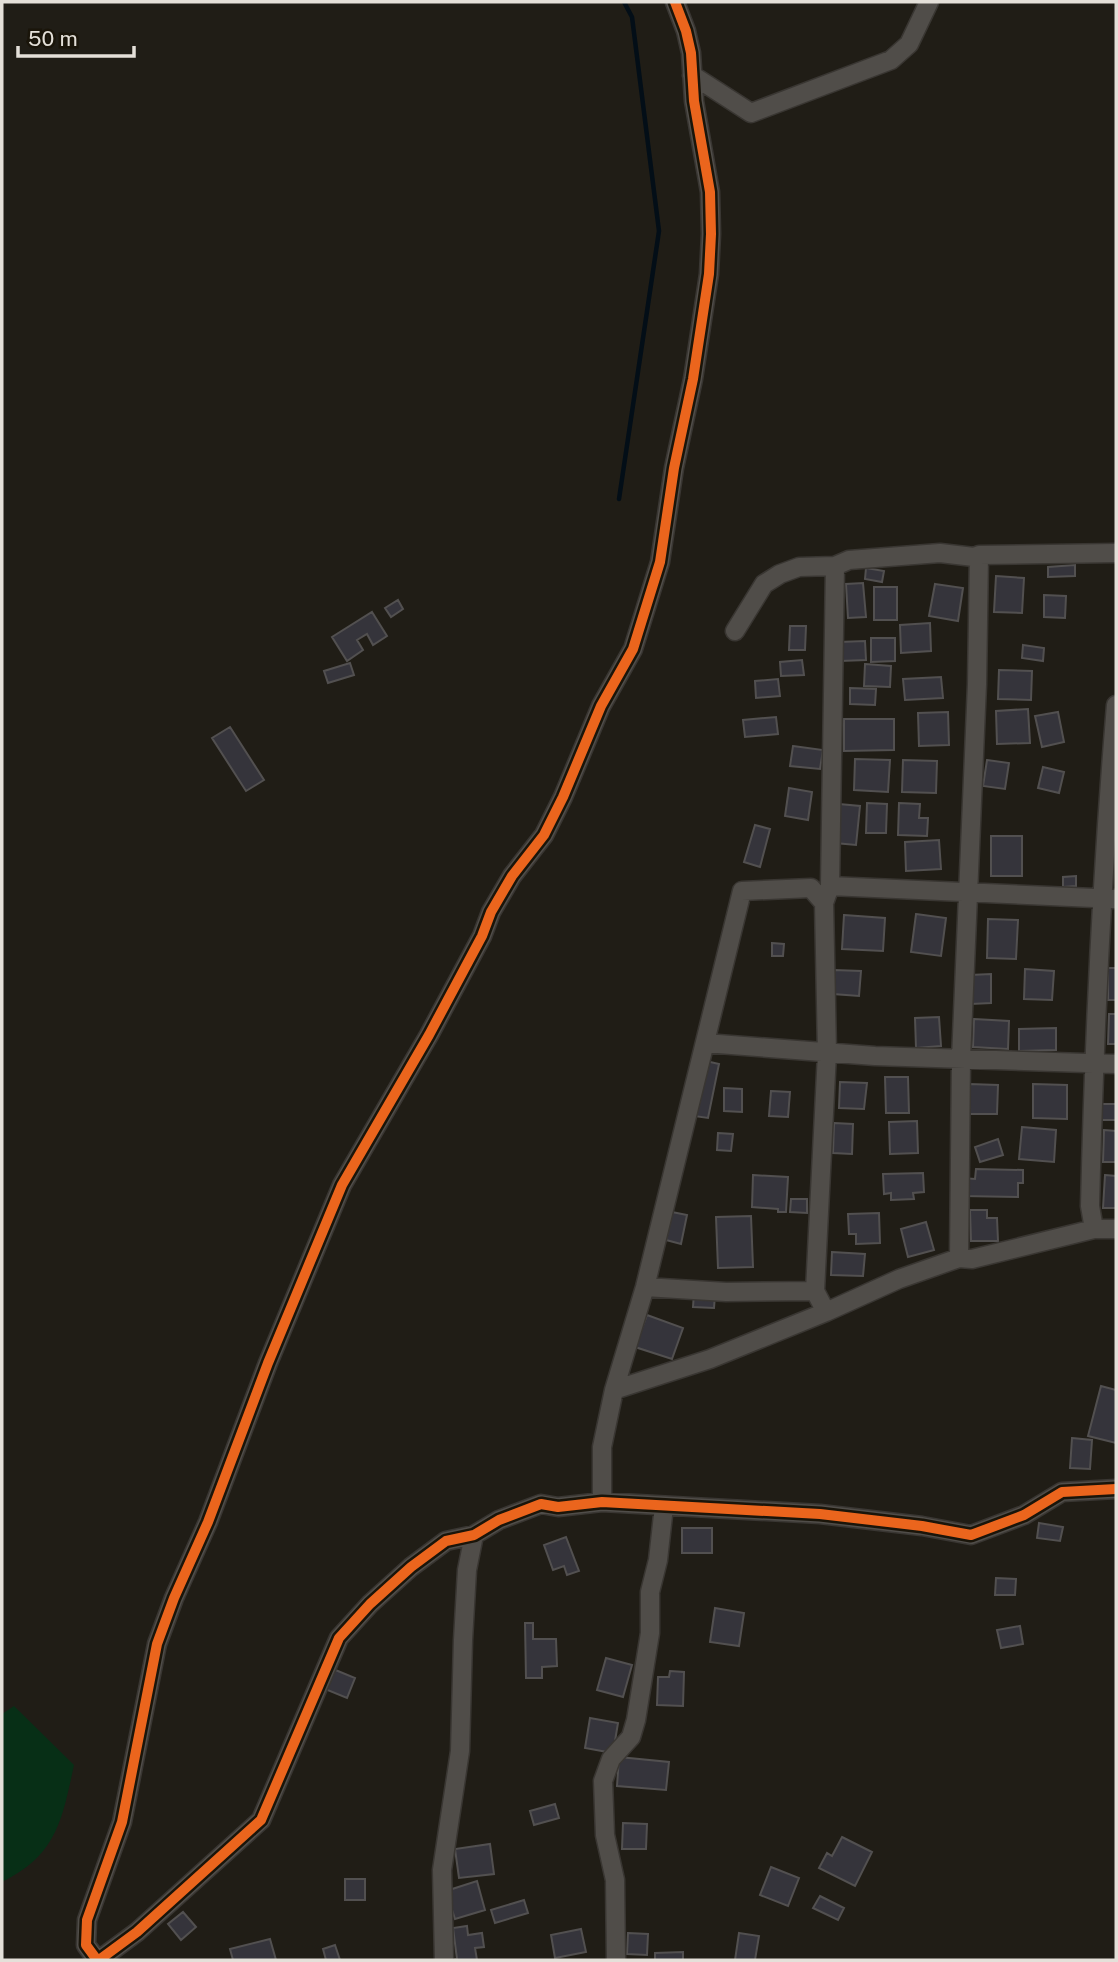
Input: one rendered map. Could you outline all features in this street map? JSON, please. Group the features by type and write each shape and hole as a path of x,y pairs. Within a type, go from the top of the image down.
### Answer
{"street":[{"path":"675,2 686,31 710,192 709,274 660,562 633,649 601,706 564,797 544,835 512,876 429,1035 342,1185 268,1363 208,1522 157,1644 122,1822 87,1920 86,1945 98,1960 137,1932 261,1820 339,1639 370,1604 446,1541 474,1535 499,1520 541,1504 558,1507 602,1502 820,1514 922,1526 971,1535 1024,1515 1062,1492 1116,1489"},
{"path":"691,75 751,113 891,60 909,44 929,2"},
{"path":"736,631 764,584 799,567 835,566 849,560 940,553 974,557 1116,553"},
{"path":"959,1258 961,1059 977,684 979,555"},
{"path":"826,1312 815,1291 827,1053 827,895 835,566"},
{"path":"1094,1229 1090,1206 1094,1063 1109,899 1116,705"},
{"path":"602,1502 602,1447 614,1390 645,1287 742,891 811,888 827,895 966,893 1109,899"},
{"path":"705,1043 827,1053 1116,1064"},
{"path":"614,1390 710,1359 899,1279 959,1258 972,1259 1094,1229 1116,1229"},
{"path":"645,1287 726,1292 815,1291"},
{"path":"616,1960 615,1880 605,1835 603,1781 611,1759 631,1737 636,1720 650,1633 650,1592 658,1560 664,1506"},
{"path":"444,1960 442,1870 460,1751 465,1598 474,1535"}],"green space":[{"path":"14,1706 74,1765 60,1819 46,1848 35,1860 2,1882 2,1714"}],"building":[{"path":"1075,565 1075,576 1048,577 1048,567"},
{"path":"866,568 884,571 882,582 865,579"},
{"path":"996,576 1024,578 1022,613 994,612"},
{"path":"863,583 866,617 848,618 846,584"},
{"path":"935,584 963,588 958,621 929,616"},
{"path":"874,587 897,587 897,620 874,620"},
{"path":"1044,595 1066,596 1065,618 1044,617"},
{"path":"398,600 403,609 391,617 385,608"},
{"path":"372,612 387,636 373,645 367,634 357,640 363,650 347,661 332,637"},
{"path":"930,623 931,651 901,653 900,625"},
{"path":"790,626 806,626 805,650 789,650"},
{"path":"871,638 895,638 895,661 871,662"},
{"path":"865,641 866,660 840,661 839,642"},
{"path":"1023,645 1044,648 1043,661 1022,658"},
{"path":"802,660 804,675 781,676 780,662"},
{"path":"350,663 354,675 328,683 324,671"},
{"path":"865,664 891,666 890,687 864,686"},
{"path":"999,670 1032,671 1031,700 998,699"},
{"path":"941,677 943,698 905,700 903,679"},
{"path":"778,679 780,696 756,698 755,681"},
{"path":"850,688 876,689 875,705 850,704"},
{"path":"1028,709 1030,743 997,744 996,711"},
{"path":"948,712 949,745 919,746 918,713"},
{"path":"1058,712 1064,742 1042,747 1035,716"},
{"path":"776,717 778,734 745,737 743,720"},
{"path":"844,719 894,719 894,750 844,751"},
{"path":"230,727 264,780 246,791 212,738"},
{"path":"793,746 823,750 820,769 790,766"},
{"path":"855,759 890,760 888,792 854,790"},
{"path":"903,760 937,761 936,793 902,792"},
{"path":"987,760 1009,763 1005,789 983,786"},
{"path":"1043,767 1064,772 1059,793 1038,788"},
{"path":"789,788 812,792 808,820 785,816"},
{"path":"867,803 887,804 886,833 866,833"},
{"path":"899,803 920,804 919,818 928,818 927,836 898,835"},
{"path":"839,804 860,806 856,845 835,843"},
{"path":"755,825 770,829 760,867 744,862"},
{"path":"991,836 1022,836 1022,876 991,876"},
{"path":"939,840 941,869 906,871 905,842"},
{"path":"1076,876 1076,886 1063,887 1063,877"},
{"path":"916,914 946,918 941,956 911,952"},
{"path":"844,915 885,918 883,951 842,949"},
{"path":"988,919 1018,920 1016,959 987,958"},
{"path":"772,943 784,944 783,956 772,956"},
{"path":"1108,968 1116,968 1116,1000 1108,1000"},
{"path":"1025,969 1054,971 1052,1000 1024,999"},
{"path":"834,970 861,971 859,996 833,994"},
{"path":"991,974 991,1003 971,1004 970,975"},
{"path":"1109,1014 1116,1014 1116,1044 1108,1044"},
{"path":"939,1017 941,1046 916,1048 915,1018"},
{"path":"974,1019 1009,1021 1008,1049 973,1047"},
{"path":"1056,1028 1056,1050 1019,1051 1019,1029"},
{"path":"706,1061 719,1064 708,1118 694,1116"},
{"path":"885,1077 908,1077 909,1113 886,1113"},
{"path":"840,1082 867,1083 864,1109 839,1108"},
{"path":"969,1084 998,1085 997,1114 968,1114"},
{"path":"1033,1084 1067,1085 1067,1119 1033,1118"},
{"path":"724,1088 742,1089 742,1112 724,1111"},
{"path":"771,1091 790,1092 788,1117 769,1116"},
{"path":"1102,1104 1116,1104 1116,1120 1102,1120"},
{"path":"917,1121 918,1153 890,1154 889,1122"},
{"path":"834,1123 853,1124 852,1154 833,1153"},
{"path":"1022,1127 1056,1130 1054,1162 1019,1159"},
{"path":"1104,1130 1116,1131 1116,1162 1103,1162"},
{"path":"718,1133 733,1134 731,1151 717,1150"},
{"path":"998,1139 1003,1155 980,1162 975,1147"},
{"path":"976,1169 1023,1170 1023,1183 1018,1183 1018,1197 963,1196 963,1178 975,1179"},
{"path":"923,1173 924,1192 913,1193 914,1199 891,1200 891,1193 884,1194 883,1174"},
{"path":"753,1175 788,1177 786,1212 752,1207"},
{"path":"1105,1175 1116,1176 1116,1208 1103,1208"},
{"path":"791,1199 807,1199 807,1213 790,1212"},
{"path":"970,1210 987,1210 987,1218 997,1218 998,1241 971,1241"},
{"path":"672,1212 687,1215 681,1244 666,1240"},
{"path":"879,1213 880,1243 856,1244 856,1234 849,1234 848,1214"},
{"path":"751,1216 753,1267 718,1268 716,1217"},
{"path":"926,1222 934,1250 908,1257 901,1229"},
{"path":"832,1252 865,1254 863,1276 831,1275"},
{"path":"694,1293 715,1295 714,1308 693,1307"},
{"path":"647,1315 683,1328 672,1359 635,1347"},
{"path":"1101,1386 1116,1390 1116,1443 1088,1436"},
{"path":"1072,1438 1092,1440 1090,1469 1070,1468"},
{"path":"1039,1523 1063,1527 1060,1541 1037,1538"},
{"path":"682,1528 712,1528 712,1553 682,1553"},
{"path":"566,1537 579,1571 567,1575 564,1566 553,1570 544,1545"},
{"path":"996,1578 1016,1579 1015,1595 995,1595"},
{"path":"715,1608 744,1613 739,1646 710,1642"},
{"path":"525,1623 533,1623 533,1639 556,1639 557,1666 542,1667 542,1678 526,1678"},
{"path":"1020,1626 1023,1644 1001,1648 997,1630"},
{"path":"606,1658 632,1665 623,1697 597,1690"},
{"path":"333,1669 355,1678 347,1698 325,1689"},
{"path":"670,1671 684,1672 683,1706 657,1705 658,1677 669,1677"},
{"path":"590,1718 618,1723 613,1753 585,1748"},
{"path":"619,1757 669,1762 666,1790 617,1786"},
{"path":"555,1804 559,1818 534,1825 530,1811"},
{"path":"623,1823 647,1824 646,1849 622,1849"},
{"path":"842,1837 872,1852 855,1886 819,1868 827,1853 832,1856"},
{"path":"490,1844 494,1874 459,1878 455,1849"},
{"path":"771,1867 799,1878 788,1906 760,1895"},
{"path":"345,1879 365,1879 365,1900 345,1900"},
{"path":"477,1881 485,1910 455,1919 446,1891"},
{"path":"820,1896 844,1908 838,1920 813,1908"},
{"path":"524,1900 528,1913 495,1923 491,1910"},
{"path":"183,1912 196,1927 181,1940 168,1924"},
{"path":"467,1926 468,1935 482,1933 484,1947 475,1948 477,1960 450,1960 457,1959 453,1928"},
{"path":"581,1929 586,1952 555,1958 551,1935"},
{"path":"628,1933 648,1934 647,1955 627,1954"},
{"path":"739,1933 759,1936 755,1960 735,1960"},
{"path":"270,1939 276,1960 233,1960 230,1949"},
{"path":"335,1945 340,1960 326,1960 323,1949"},
{"path":"683,1952 683,1960 655,1960 655,1953"}],"waterway":[{"path":"619,499 659,231 632,17 624,2"}],"cycle path":[{"path":"97,1960 86,1945 87,1920 122,1822 157,1644 208,1522 268,1363 342,1185 429,1035 482,936 491,912 512,876 544,835 563,797 601,706 633,649 660,562 674,468 693,379 709,274 711,234 710,192 694,101 691,53 675,2"},
{"path":"99,1960 137,1932 261,1820 339,1638 370,1604 411,1567 446,1541 474,1535 499,1520 541,1504 558,1507 602,1502 820,1514 922,1526 971,1535 1024,1515 1062,1492 1116,1489"}]}
